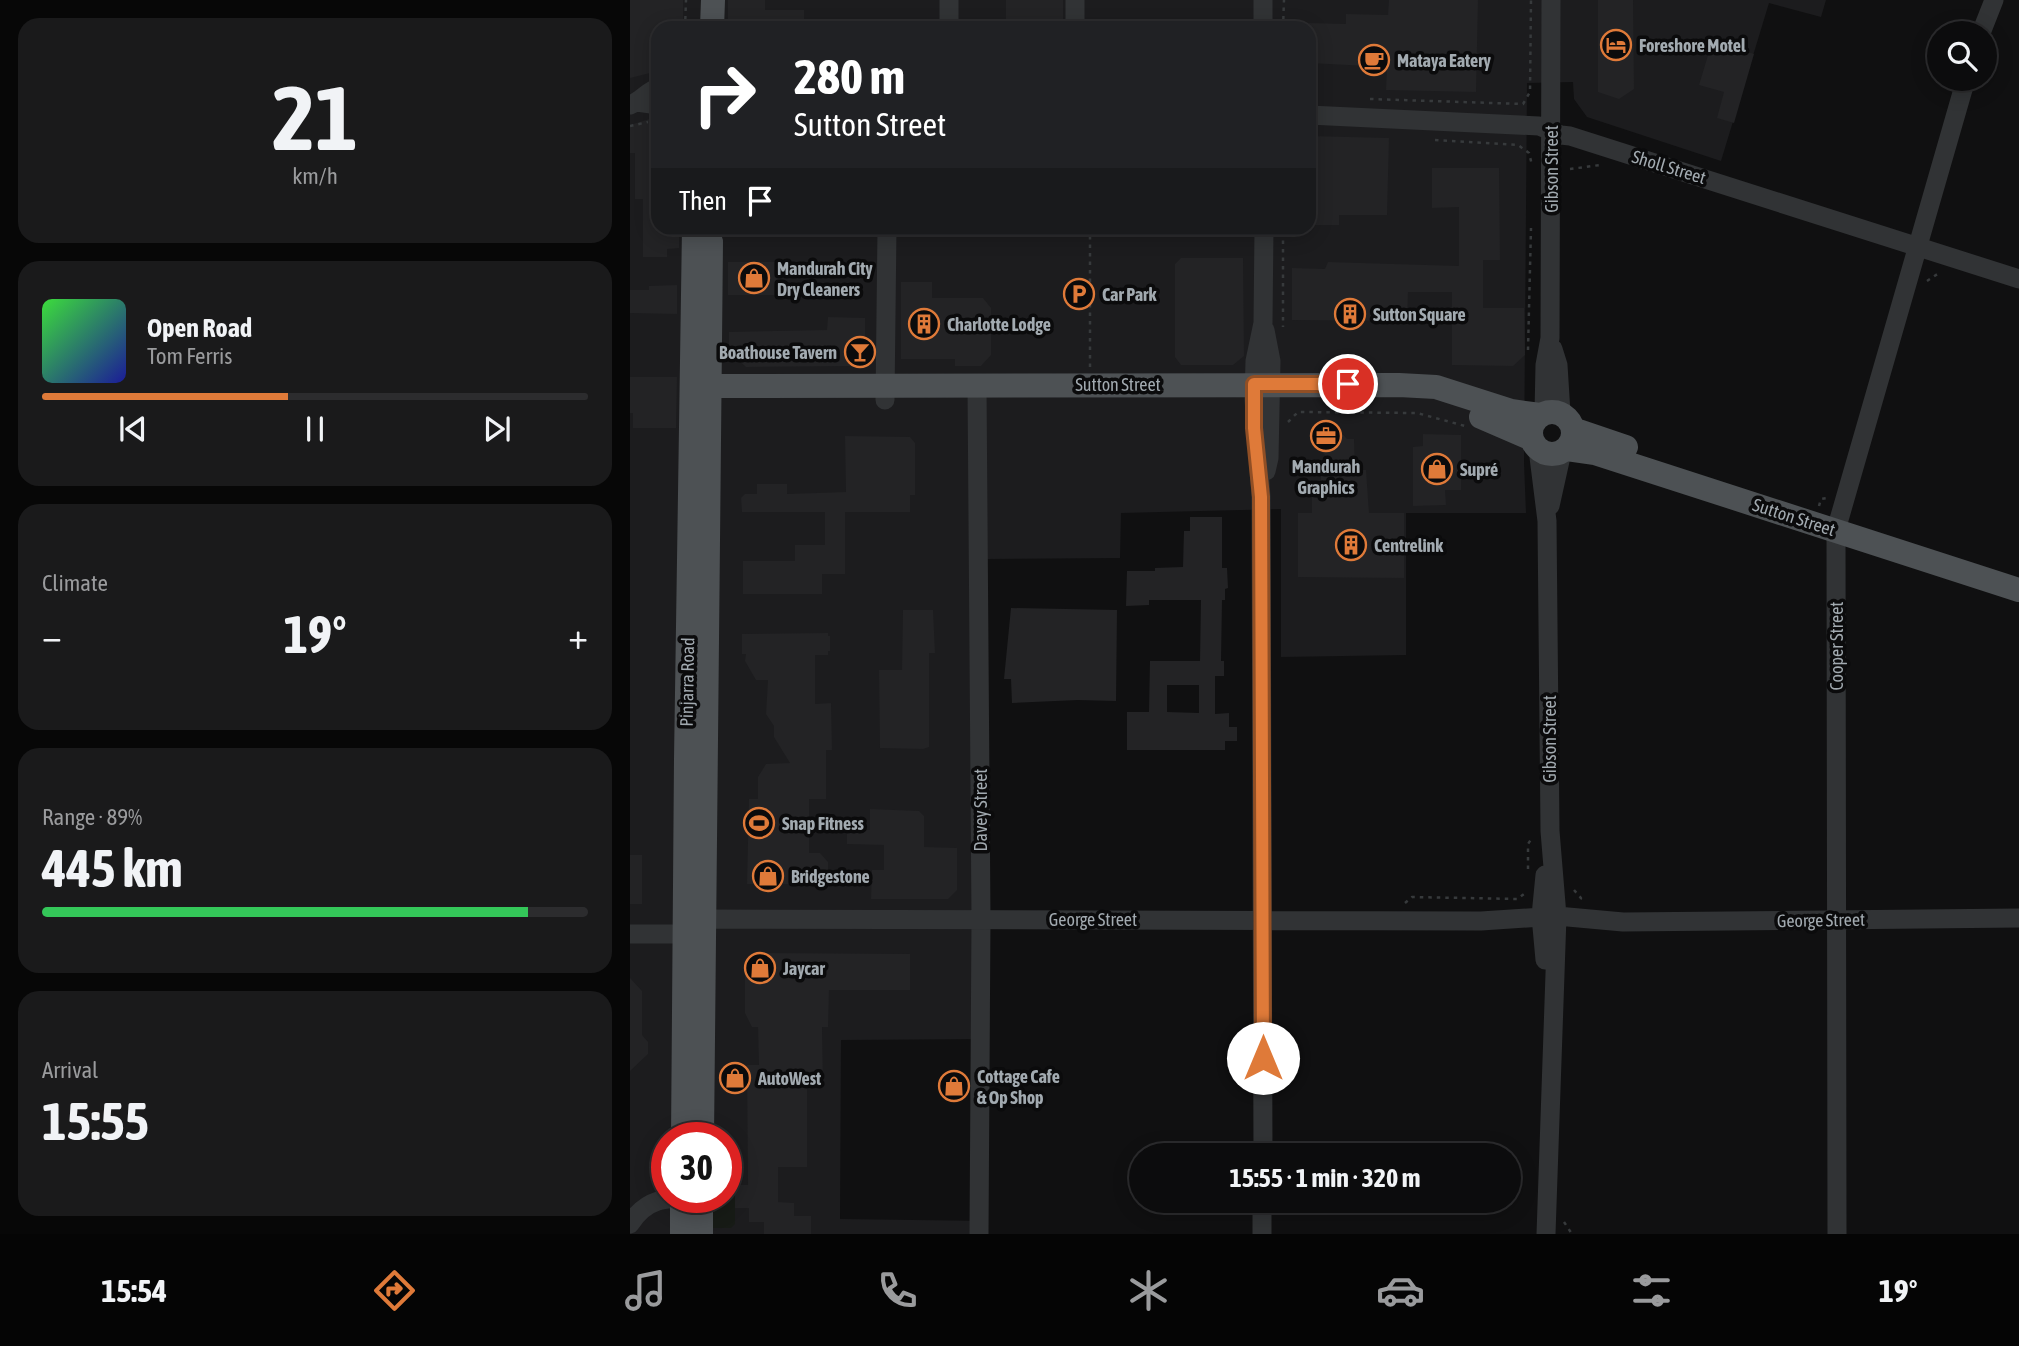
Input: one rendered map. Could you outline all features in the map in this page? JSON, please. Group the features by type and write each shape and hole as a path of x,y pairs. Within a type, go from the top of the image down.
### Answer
{"main road":[{"path":"696,21 697,0"},
{"path":"712,21 713,0"},
{"name":"Pinjarra Road","path":"694,235 700,394 698,929 702,1122"},
{"name":"Pinjarra Road","path":"700,394 711,235"},
{"name":"Sutton Street","path":"977,392 1090,384 1425,400 1496,422 1552,432 1838,524 2019,575"},
{"name":"Sutton Street","path":"700,394 1262,392"},
{"name":"Sutton Street","path":"1838,524 2019,590"},
{"name":"Pinjarra Road","path":"684,1122 698,929"},
{"path":"682,1234 687,1213"},
{"path":"695,1213 701,1234"}],"street":[{"path":"949,0 949,21"},
{"path":"1075,0 1075,21"},
{"path":"1263,0 1263,21"},
{"name":"Gibson Street","path":"1551,0 1550,338 1558,365 1547,521 1552,1228"},
{"path":"1979,21 1980,0"},
{"path":"1984,21 1994,0"},
{"path":"651,90 633,104 651,112"},
{"name":"Cooper Street","path":"1836,1233 1838,524 1962,91"},
{"name":"Sholl Street","path":"1316,115 1539,126 2019,279"},
{"path":"885,392 887,235"},
{"path":"1262,1143 1261,497 1269,458 1262,392 1255,361 1263,323 1264,235"},
{"name":"Davey Street","path":"977,392 981,919 979,1234"},
{"name":"George Street","path":"1549,924 1579,918 1623,922"},
{"name":"George Street","path":"630,934 981,919 1481,921 1549,924 2019,918"},
{"path":"630,1224 639,1210 651,1203"},
{"path":"1262,1213 1262,1234"}],"path":[{"path":"685,21 686,0"},
{"path":"1283,21 1284,0"},
{"path":"1359,99 1522,104 1530,92 1531,0"},
{"path":"630,126 651,114"},
{"path":"1529,153 1532,168"},
{"path":"1528,353 1531,220"},
{"path":"1090,235 1090,384"},
{"path":"1283,235 1283,330"},
{"path":"1905,287 1920,292 1928,280 1940,273"},
{"path":"1283,427 1298,412 1417,413 1470,427"},
{"path":"1567,882 1581,898 1579,918"},
{"path":"1398,908 1412,897 1517,899 1529,891"},
{"path":"1552,1228 1572,1234"}],"shaded area":[{"path":"630,0 1826,0 1821,17 1769,3 1721,161 1587,117 1574,99 1573,82 1527,83 1524,463 1526,513 1406,513 1406,655 1281,657 1281,509 1121,513 1120,558 985,559 986,1039 841,1040 840,1219 988,1221 988,1234 630,1234"},
{"path":"712,1213 735,1213 735,1224 731,1228 712,1228"}],"building":[{"path":"630,0 683,0 683,21 651,21 651,73 630,78"},
{"path":"728,0 765,0 765,10 804,10 804,21 728,21"},
{"path":"1006,0 1063,0 1063,21 1006,21"},
{"path":"1389,0 1478,0 1476,92 1386,90 1387,67 1316,63 1316,23 1346,24 1346,14 1388,15"},
{"name":"Foreshore Motel","path":"1598,0 1633,0 1634,89 1619,99 1598,92"},
{"path":"1712,42 1754,54 1734,123 1717,118 1724,92 1699,85"},
{"path":"651,119 651,235 679,235 679,248 667,249 667,257 643,257 643,199 635,199 635,153 630,153 630,125"},
{"path":"1316,136 1389,138 1387,215 1339,215 1339,225 1316,225"},
{"name":"Sutton Square","path":"1432,168 1499,168 1500,260 1483,260 1483,308 1524,308 1525,355 1513,366 1452,365 1452,292 1408,292 1407,321 1292,320 1292,268 1325,269 1328,262 1459,266 1459,207 1432,208"},
{"path":"1181,258 1243,258 1244,356 1233,365 1181,365 1175,357 1175,264"},
{"name":"Mandurah City Dry Cleaners","path":"728,262 780,262 780,295 728,295"},
{"path":"901,282 932,282 932,298 983,298 991,308 991,355 981,366 955,366 955,359 901,359"},
{"path":"677,285 677,314 630,313 630,290"},
{"path":"828,317 865,318 865,356 856,366 746,367 729,351 729,332 827,330"},
{"path":"630,377 677,377 676,428 633,428 633,413 630,413"},
{"name":"Centrelink","path":"1323,426 1335,426 1347,439 1354,439 1355,470 1366,470 1369,513 1404,513 1404,578 1298,577 1298,513 1312,513 1312,490 1321,490 1321,469 1340,470 1315,445 1315,434"},
{"name":"Supré","path":"1423,434 1461,435 1461,490 1445,490 1446,505 1413,506 1413,447 1423,446"},
{"path":"845,436 910,437 915,443 915,495 910,495 910,512 845,512 845,574 822,574 822,594 743,594 743,561 795,561 795,545 825,545 825,512 742,512 741,498 745,494 757,494 757,484 787,484 787,494 846,492"},
{"path":"1190,517 1222,517 1222,568 1227,568 1228,588 1225,589 1225,600 1222,600 1221,661 1224,661 1224,676 1215,676 1215,714 1229,713 1229,727 1237,727 1237,741 1225,741 1225,750 1127,750 1127,712 1149,712 1150,661 1200,661 1201,600 1149,600 1149,605 1126,606 1127,571 1183,567 1184,531 1190,531","holes":["1167,685 1199,685 1199,713 1167,712"]},
{"path":"1011,608 1117,610 1116,701 1012,703 1011,679 1004,679"},
{"path":"903,610 933,610 935,653 929,653 929,747 923,749 880,748 879,670 902,670"},
{"path":"828,633 828,655 815,655 815,704 831,703 832,750 826,750 826,799 809,799 809,853 820,853 828,862 828,884 747,884 749,799 758,799 758,777 766,764 790,763 774,737 774,726 766,714 768,680 756,680 745,661 746,654 742,654 742,634"},
{"path":"870,809 919,811 924,816 924,847 957,848 957,890 948,899 871,899 872,870 884,870 884,845 847,844 847,830 870,830"},
{"path":"630,855 642,855 642,904 630,904"},
{"path":"762,953 910,954 910,990 829,990 828,1027 822,1027 823,1085 807,1086 807,1167 778,1167 778,1202 794,1203 794,1216 811,1216 811,1234 764,1234 764,1222 749,1222 749,1208 742,1208 742,1185 748,1185 747,1065 759,1065 758,1027 752,1027 745,1013 745,972"},
{"path":"630,978 642,991 642,1035 648,1042 648,1054 630,1071"}],"place":[{"name":"Foreshore Motel","path":"1616,45"},
{"name":"Mataya Eatery","path":"1374,60"},
{"name":"Mandurah City Dry Cleaners","path":"754,278"},
{"name":"Car Park","path":"1079,294"},
{"name":"Sutton Square","path":"1350,314"},
{"name":"Charlotte Lodge","path":"924,324"},
{"name":"Boathouse Tavern","path":"860,352"},
{"name":"Mandurah Graphics","path":"1326,436"},
{"name":"Supré","path":"1437,469"},
{"name":"Centrelink","path":"1351,545"},
{"name":"Snap Fitness","path":"759,823"},
{"name":"Bridgestone","path":"768,876"},
{"name":"Jaycar","path":"760,968"},
{"name":"AutoWest","path":"735,1078"},
{"name":"Cottage Cafe & Op Shop","path":"954,1086"}],"route":[{"path":"1263,1058 1261,497 1254,428 1254,384 1348,384"}]}
